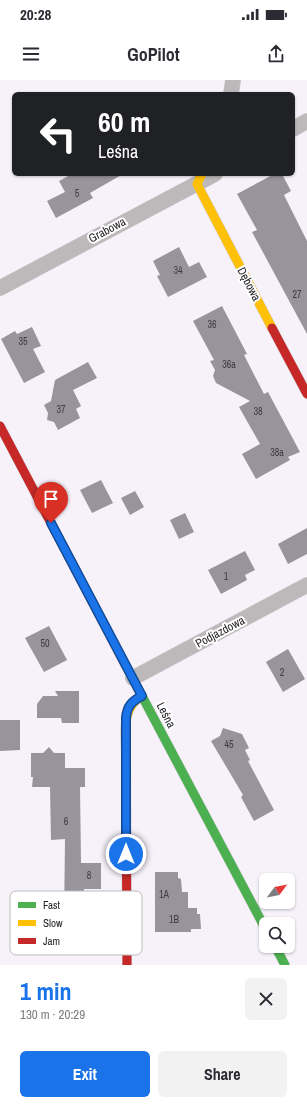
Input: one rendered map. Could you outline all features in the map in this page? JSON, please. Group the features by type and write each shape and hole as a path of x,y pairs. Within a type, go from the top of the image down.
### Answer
{"street":[{"path":"231,92 233,80"},
{"path":"295,128 307,121"},
{"name":"Grabowa","path":"0,288 175,194 199,179 209,176"},
{"name":"Dębowa","path":"199,179 307,394"},
{"name":"Leśna","path":"0,426 259,917"},
{"name":"Podjazdowa","path":"133,678 307,585"},
{"path":"127,891 126,718 127,709 133,701 142,696"},
{"path":"279,953 285,965"},
{"path":"127,955 127,965"}],"building":[{"path":"68,176 120,176 90,193 93,198 56,218 47,201 65,192 59,181"},
{"path":"270,176 283,176 291,191 284,195 307,241 307,334 252,232 257,230 237,194"},
{"path":"179,247 189,267 199,262 207,277 168,297 157,276 160,275 153,261"},
{"path":"222,306 247,354 244,355 264,394 268,392 300,452 288,457 290,460 256,479 242,454 260,444 239,407 250,401 216,383 213,376 215,370 210,361 214,360 193,321"},
{"path":"32,327 41,346 33,349 45,372 24,383 1,339 15,331 17,334"},
{"path":"88,362 97,378 73,390 81,406 76,409 80,418 58,430 54,422 47,420 48,413 44,405 51,401 55,380"},
{"path":"101,480 113,503 92,513 80,490"},
{"path":"135,491 144,507 130,515 121,498"},
{"path":"185,513 194,532 179,539 170,520"},
{"path":"307,528 307,554 288,564 278,544"},
{"path":"245,551 255,570 245,575 247,580 221,594 208,570"},
{"path":"49,626 67,660 44,672 25,638"},
{"path":"288,649 305,679 283,692 266,662"},
{"path":"55,691 79,691 79,723 62,723 61,718 37,718 37,704 43,696 58,696"},
{"path":"0,720 20,720 20,750 0,751"},
{"path":"223,728 242,734 249,748 245,750 250,760 248,761 274,810 254,821 241,797 243,795 211,741 220,736"},
{"path":"49,747 54,753 65,753 65,768 85,768 85,787 80,787 81,863 101,863 101,889 64,891 65,839 51,840 50,787 32,787 33,777 31,777 31,753 43,753"},
{"path":"155,872 178,872 178,878 181,879 182,892 188,892 188,908 197,908 197,914 200,914 201,929 191,929 191,932 155,932"}],"traffic: fast":[{"path":"125,664 259,917"},
{"path":"279,953 285,965"}],"traffic: slow":[{"path":"201,176 197,184 272,328"},
{"path":"126,756 125,731 127,715 130,707 142,696"}],"traffic: jam":[{"path":"272,328 307,394"},
{"path":"0,426 125,664"},
{"path":"126,756 127,891"},
{"path":"127,955 127,965"}],"route":[{"path":"51,523 142,696 133,701 127,709 125,726 126,854"}]}
